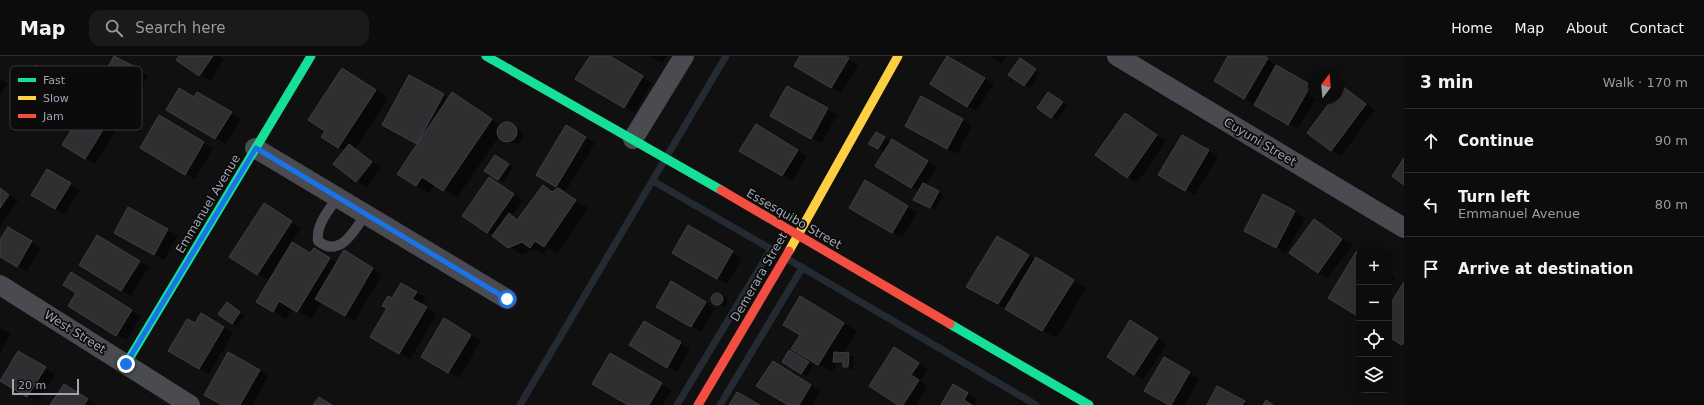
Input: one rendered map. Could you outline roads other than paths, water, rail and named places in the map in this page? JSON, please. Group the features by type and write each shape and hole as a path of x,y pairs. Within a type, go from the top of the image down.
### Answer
{"street":[{"name":"Emmanuel Avenue","path":"126,364 311,56"},
{"name":"Essesquibo Street","path":"486,56 682,167 1089,405"},
{"path":"640,144 684,56"},
{"name":"Demerara Street","path":"698,405 798,235 898,56"},
{"name":"Cuyuni Street","path":"1117,56 1404,228"},
{"path":"256,148 507,299"},
{"name":"West Street","path":"0,285 190,405"}],"lane":[{"path":"338,197 320,225 317,233 318,241 325,246 334,248 342,244 366,214"}],"waterway":[{"path":"520,405 726,56"},
{"path":"653,181 771,249 677,405"},
{"path":"786,258 1036,405"},
{"path":"720,405 802,268"}]}
